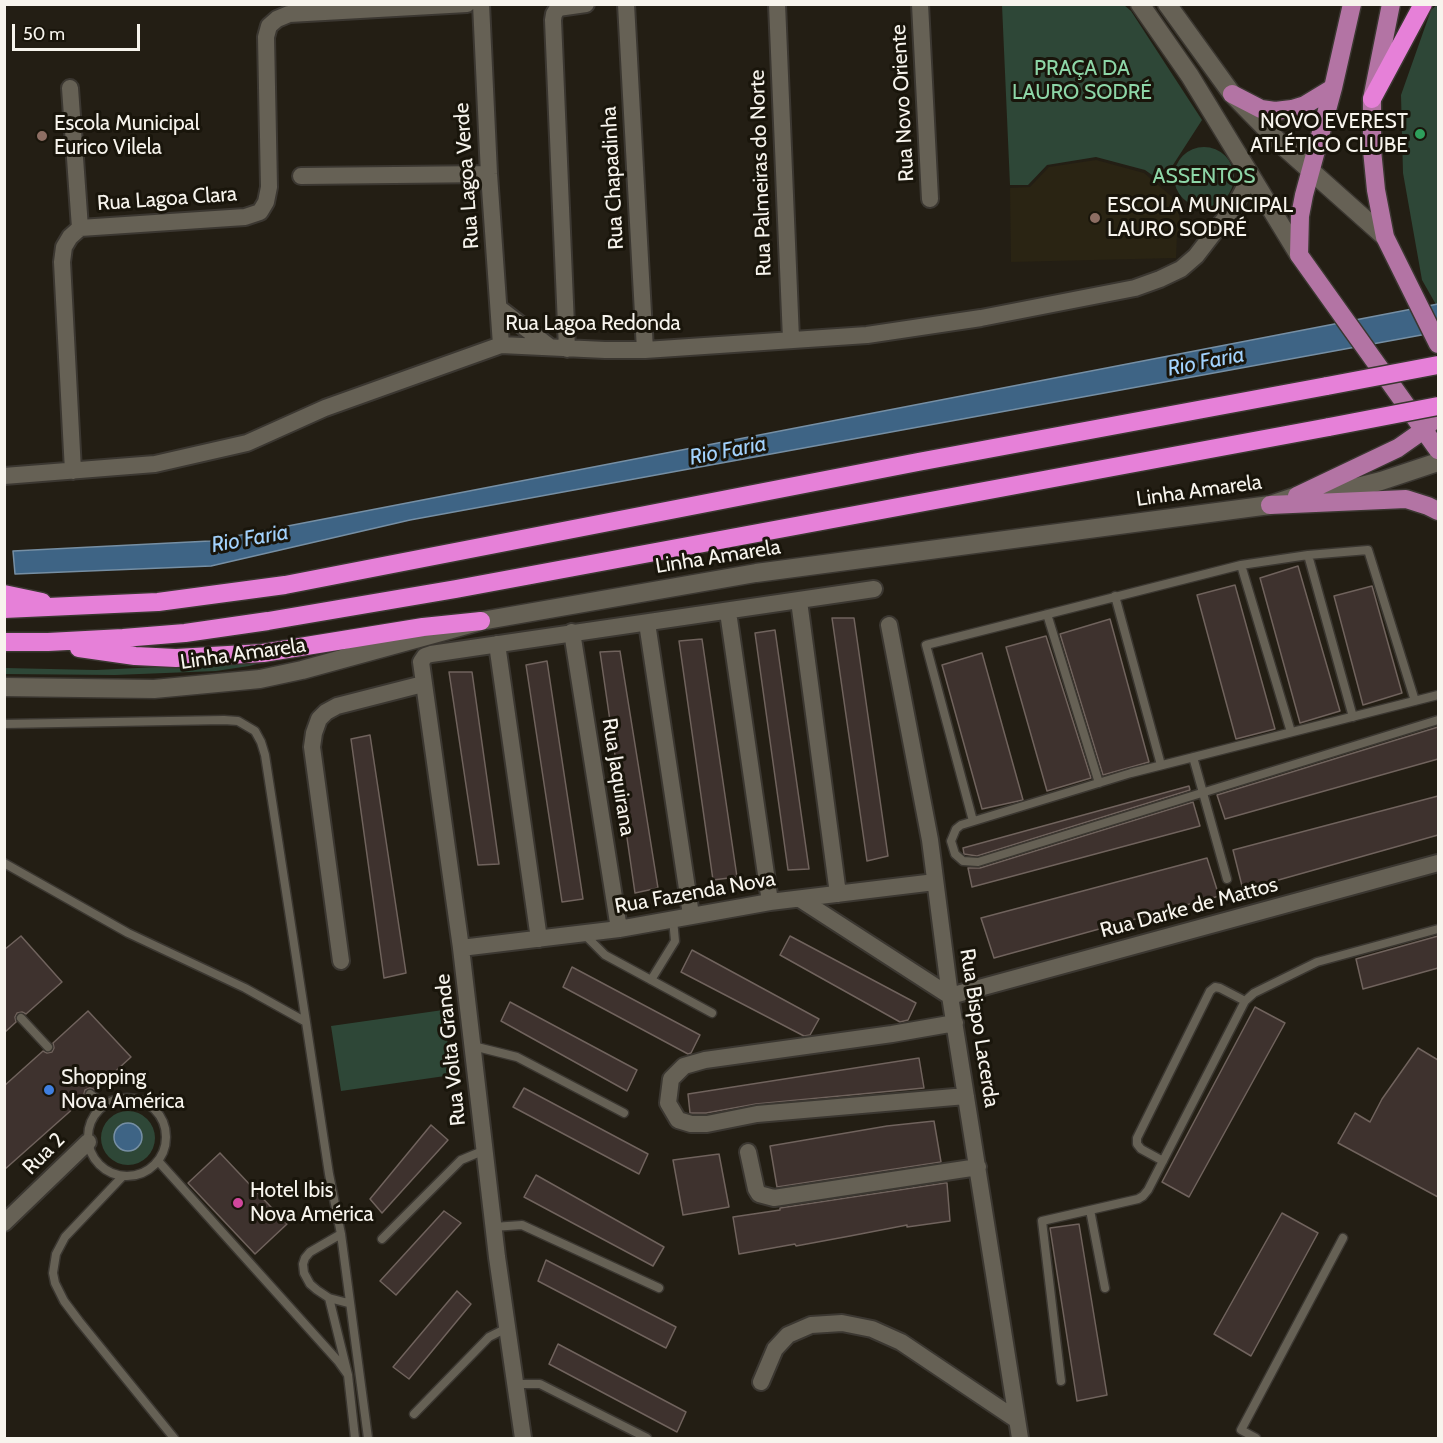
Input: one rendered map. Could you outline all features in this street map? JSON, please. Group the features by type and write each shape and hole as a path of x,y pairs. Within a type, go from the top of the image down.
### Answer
{"highway":[{"path":"1372,99 1423,4"},
{"path":"4,609 158,602 285,585 918,462 1438,365"},
{"name":"Linha Amarela","path":"4,642 48,642 185,633 355,607 1438,406"},
{"path":"4,594 64,608"},
{"path":"48,642 135,656 176,658 252,654 423,627 481,621"}],"main road":[{"path":"1140,4 1190,76 1299,255 1438,450"},
{"path":"1167,4 1232,94 1283,146 1385,237"},
{"path":"1299,255 1300,216 1352,4"},
{"path":"1391,4 1372,99 1372,150 1376,190 1385,237 1438,343"},
{"path":"1232,94 1261,108 1275,111 1305,105 1333,88"},
{"path":"1297,496 1398,448 1425,429 1438,414"},
{"name":"Linha Amarela","path":"4,687 154,689 260,679 302,670 481,621 756,573 1270,505 1297,496 1349,489 1381,481 1438,462"},
{"path":"1270,505 1406,499 1438,511"}],"street":[{"name":"Rua Lagoa Clara","path":"73,471 62,261 64,247 70,237 80,228 245,217 260,212 266,202 269,187 266,37 269,26 276,19 289,14 357,7 467,4"},
{"name":"Rua Lagoa Verde","path":"481,4 489,174 501,345"},
{"path":"559,348 553,20 558,8 586,4"},
{"name":"Rua Chapadinha","path":"626,4 645,350"},
{"name":"Rua Palmeiras do Norte","path":"777,4 791,339"},
{"name":"Rua Novo Oriente","path":"921,4 930,199"},
{"path":"70,88 80,228"},
{"path":"302,176 489,174"},
{"name":"Rua Lagoa Redonda","path":"4,476 155,464 247,443 325,408 501,345 645,350 867,334 981,318 1135,288 1181,269 1196,256 1236,204 1251,175"},
{"path":"1236,204 1262,194"},
{"path":"499,308 559,348"},
{"path":"539,939 496,644 874,589"},
{"path":"799,601 838,894"},
{"path":"728,612 770,902"},
{"path":"647,623 691,915"},
{"name":"Rua Bispo Lacerda","path":"889,625 930,840 955,1023 1020,1438"},
{"name":"Rua Jaquirana","path":"572,632 619,929"},
{"name":"Rua Volta Grande","path":"496,644 432,654 423,658 420,665 462,948 493,1227 523,1438"},
{"path":"341,961 312,747 314,733 319,719 326,711 336,706 423,684"},
{"name":"Rua Darke de Mattos","path":"951,996 1438,863"},
{"name":"Rua Fazenda Nova","path":"462,948 619,929 770,902 935,882"},
{"path":"800,899 951,996"},
{"path":"955,1023 705,1060 684,1066 671,1079 668,1103 678,1120 691,1124 707,1124 757,1114 966,1096"},
{"name":"Rua 2","path":"4,1223 88,1142"},
{"path":"748,1152 756,1190 759,1194 774,1198 978,1167"},
{"path":"761,1382 775,1349 788,1335 812,1325 842,1323 872,1329 902,1342 1017,1420"}],"lane":[{"path":"973,821 926,645 1241,565 1308,555 1368,550 1415,701"},
{"path":"1308,555 1353,717"},
{"path":"1241,565 1291,732"},
{"path":"1115,596 1161,765"},
{"path":"1047,614 1099,783"},
{"path":"1438,695 1161,765 1099,783 961,825 956,829 951,841 955,854 963,861 971,862 1438,720"},
{"path":"4,724 224,720 238,722 255,731 261,741 329,1174 341,1234 348,1303 368,1438"},
{"path":"1193,758 1227,879"},
{"path":"4,863 128,933 245,988 306,1022"},
{"path":"651,980 675,940 673,919"},
{"path":"1061,1381 1042,1221 1143,1196 1245,1001 1254,993 1317,962 1438,929"},
{"path":"584,933 605,955 712,1013"},
{"path":"1163,1161 1141,1149 1137,1144 1137,1138 1210,991 1215,987 1220,988 1245,1001"},
{"path":"21,1018 48,1047"},
{"path":"473,1046 517,1057 624,1113"},
{"path":"90,1094 105,1105"},
{"path":"132,1098 153,1107 164,1122 167,1132 166,1148 159,1162 144,1173 122,1177 99,1165 88,1142 91,1121 105,1105 114,1100 132,1098"},
{"path":"382,1239 461,1160 484,1150"},
{"path":"159,1162 338,1361 348,1375"},
{"path":"122,1177 59,1245 53,1273 64,1301 174,1438"},
{"path":"1090,1210 1105,1288"},
{"path":"493,1227 522,1225 659,1287"},
{"path":"341,1234 318,1246 305,1258 303,1264 304,1273 310,1284 329,1298 348,1303"},
{"path":"1256,1438 1241,1430 1343,1238"},
{"path":"329,1298 348,1375 355,1438"},
{"path":"414,1414 489,1337 507,1328"},
{"path":"514,1384 540,1384 646,1438"}],"shaded area":[{"name":"ESCOLA MUNICIPAL LAURO SODRÉ","path":"1096,160 1144,173 1177,201 1182,235 1177,235 1176,258 1011,262 1010,188 1030,187 1049,167"}],"green space":[{"name":"PRAÇA DA LAURO SODRÉ","path":"1002,5 1124,5 1131,11 1202,120 1162,182 1145,170 1096,157 1047,165 1028,185 1010,185"},
{"name":"NOVO EVEREST ATLÉTICO CLUBE","path":"1437,5 1438,308 1422,280 1403,173 1401,95 1431,10"},
{"name":"ASSENTOS","path":"1204,147 1225,156 1234,177 1225,198 1204,207 1183,198 1174,177 1183,156"},
{"path":"281,658 216,671 115,675 5,674 5,668 96,670 220,664"},
{"path":"443,1010 452,1075 341,1091 331,1026"},
{"path":"128,1111 138,1113 147,1119 153,1128 155,1138 153,1148 147,1157 138,1163 128,1165 118,1163 109,1157 103,1148 101,1138 103,1128 109,1119 118,1113"}],"water":[{"name":"Rio Faria","path":"1438,304 1438,332 410,520 211,566 15,574 13,551 210,541"},
{"path":"128,1123 138,1127 142,1137 138,1147 128,1151 118,1147 114,1137 118,1127"}],"building":[{"path":"1298,566 1340,711 1300,723 1260,578"},
{"path":"1235,585 1275,729 1236,739 1197,595"},
{"path":"1372,586 1402,693 1363,705 1334,596"},
{"path":"832,618 854,618 888,856 867,861"},
{"path":"1110,619 1149,762 1103,775 1060,634"},
{"path":"775,630 809,869 788,870 755,633"},
{"path":"1046,636 1091,778 1047,791 1006,647"},
{"path":"702,639 737,877 713,880 679,641"},
{"path":"620,651 658,888 635,893 600,652"},
{"path":"982,653 1023,800 982,809 942,665"},
{"path":"547,661 583,899 562,902 526,665"},
{"path":"449,672 472,672 499,864 478,865"},
{"path":"1438,727 1438,759 1225,819 1217,795"},
{"path":"370,735 406,973 384,978 351,739"},
{"path":"1189,786 1190,790 977,856 964,854 963,848"},
{"path":"1438,796 1438,835 1243,890 1233,850"},
{"path":"1193,802 1200,826 972,887 968,868 980,868"},
{"path":"1207,858 1219,896 994,958 981,918"},
{"name":"Shopping Nova América","path":"21,936 62,982 26,1014 17,1013 16,1022 4,1033 4,950"},
{"path":"790,936 916,1003 908,1020 900,1022 780,955"},
{"path":"1438,936 1438,968 1363,989 1356,959"},
{"path":"692,950 819,1019 810,1035 804,1036 681,972"},
{"path":"572,967 700,1035 691,1053 688,1054 563,987"},
{"path":"510,1002 637,1070 627,1091 501,1021"},
{"path":"1255,1007 1285,1023 1189,1197 1162,1182"},
{"name":"Shopping Nova América","path":"88,1011 131,1057 95,1090 90,1088 85,1090 85,1098 4,1170 4,1086 43,1051 52,1052 53,1043"},
{"path":"1418,1048 1438,1060 1438,1197 1338,1143 1355,1113 1370,1122 1382,1099"},
{"path":"919,1058 924,1088 756,1104 706,1113 690,1113 688,1094"},
{"path":"524,1088 648,1154 639,1174 513,1107"},
{"path":"934,1121 941,1162 777,1187 770,1146 887,1126"},
{"path":"431,1125 448,1140 382,1213 370,1199"},
{"name":"Hotel Ibis Nova América","path":"220,1153 287,1224 255,1254 188,1183"},
{"path":"719,1154 729,1207 683,1215 673,1160"},
{"path":"536,1175 664,1247 653,1266 524,1197"},
{"path":"947,1183 950,1221 907,1227 907,1225 796,1246 795,1244 739,1254 733,1217"},
{"path":"444,1211 461,1223 396,1295 380,1281"},
{"path":"1282,1213 1318,1233 1251,1356 1214,1334"},
{"path":"1079,1224 1107,1395 1077,1401 1050,1228"},
{"path":"546,1260 676,1327 666,1348 538,1281"},
{"path":"457,1291 471,1304 409,1379 393,1367"},
{"path":"558,1344 686,1412 677,1432 549,1364"}],"place":[{"name":"NOVO EVEREST ATLÉTICO CLUBE","path":"1420,134"},
{"name":"Escola Municipal Eurico Vilela","path":"42,136"},
{"name":"ESCOLA MUNICIPAL LAURO SODRÉ","path":"1095,218"},
{"name":"Shopping Nova América","path":"49,1090"},
{"name":"Hotel Ibis Nova América","path":"238,1203"}]}
